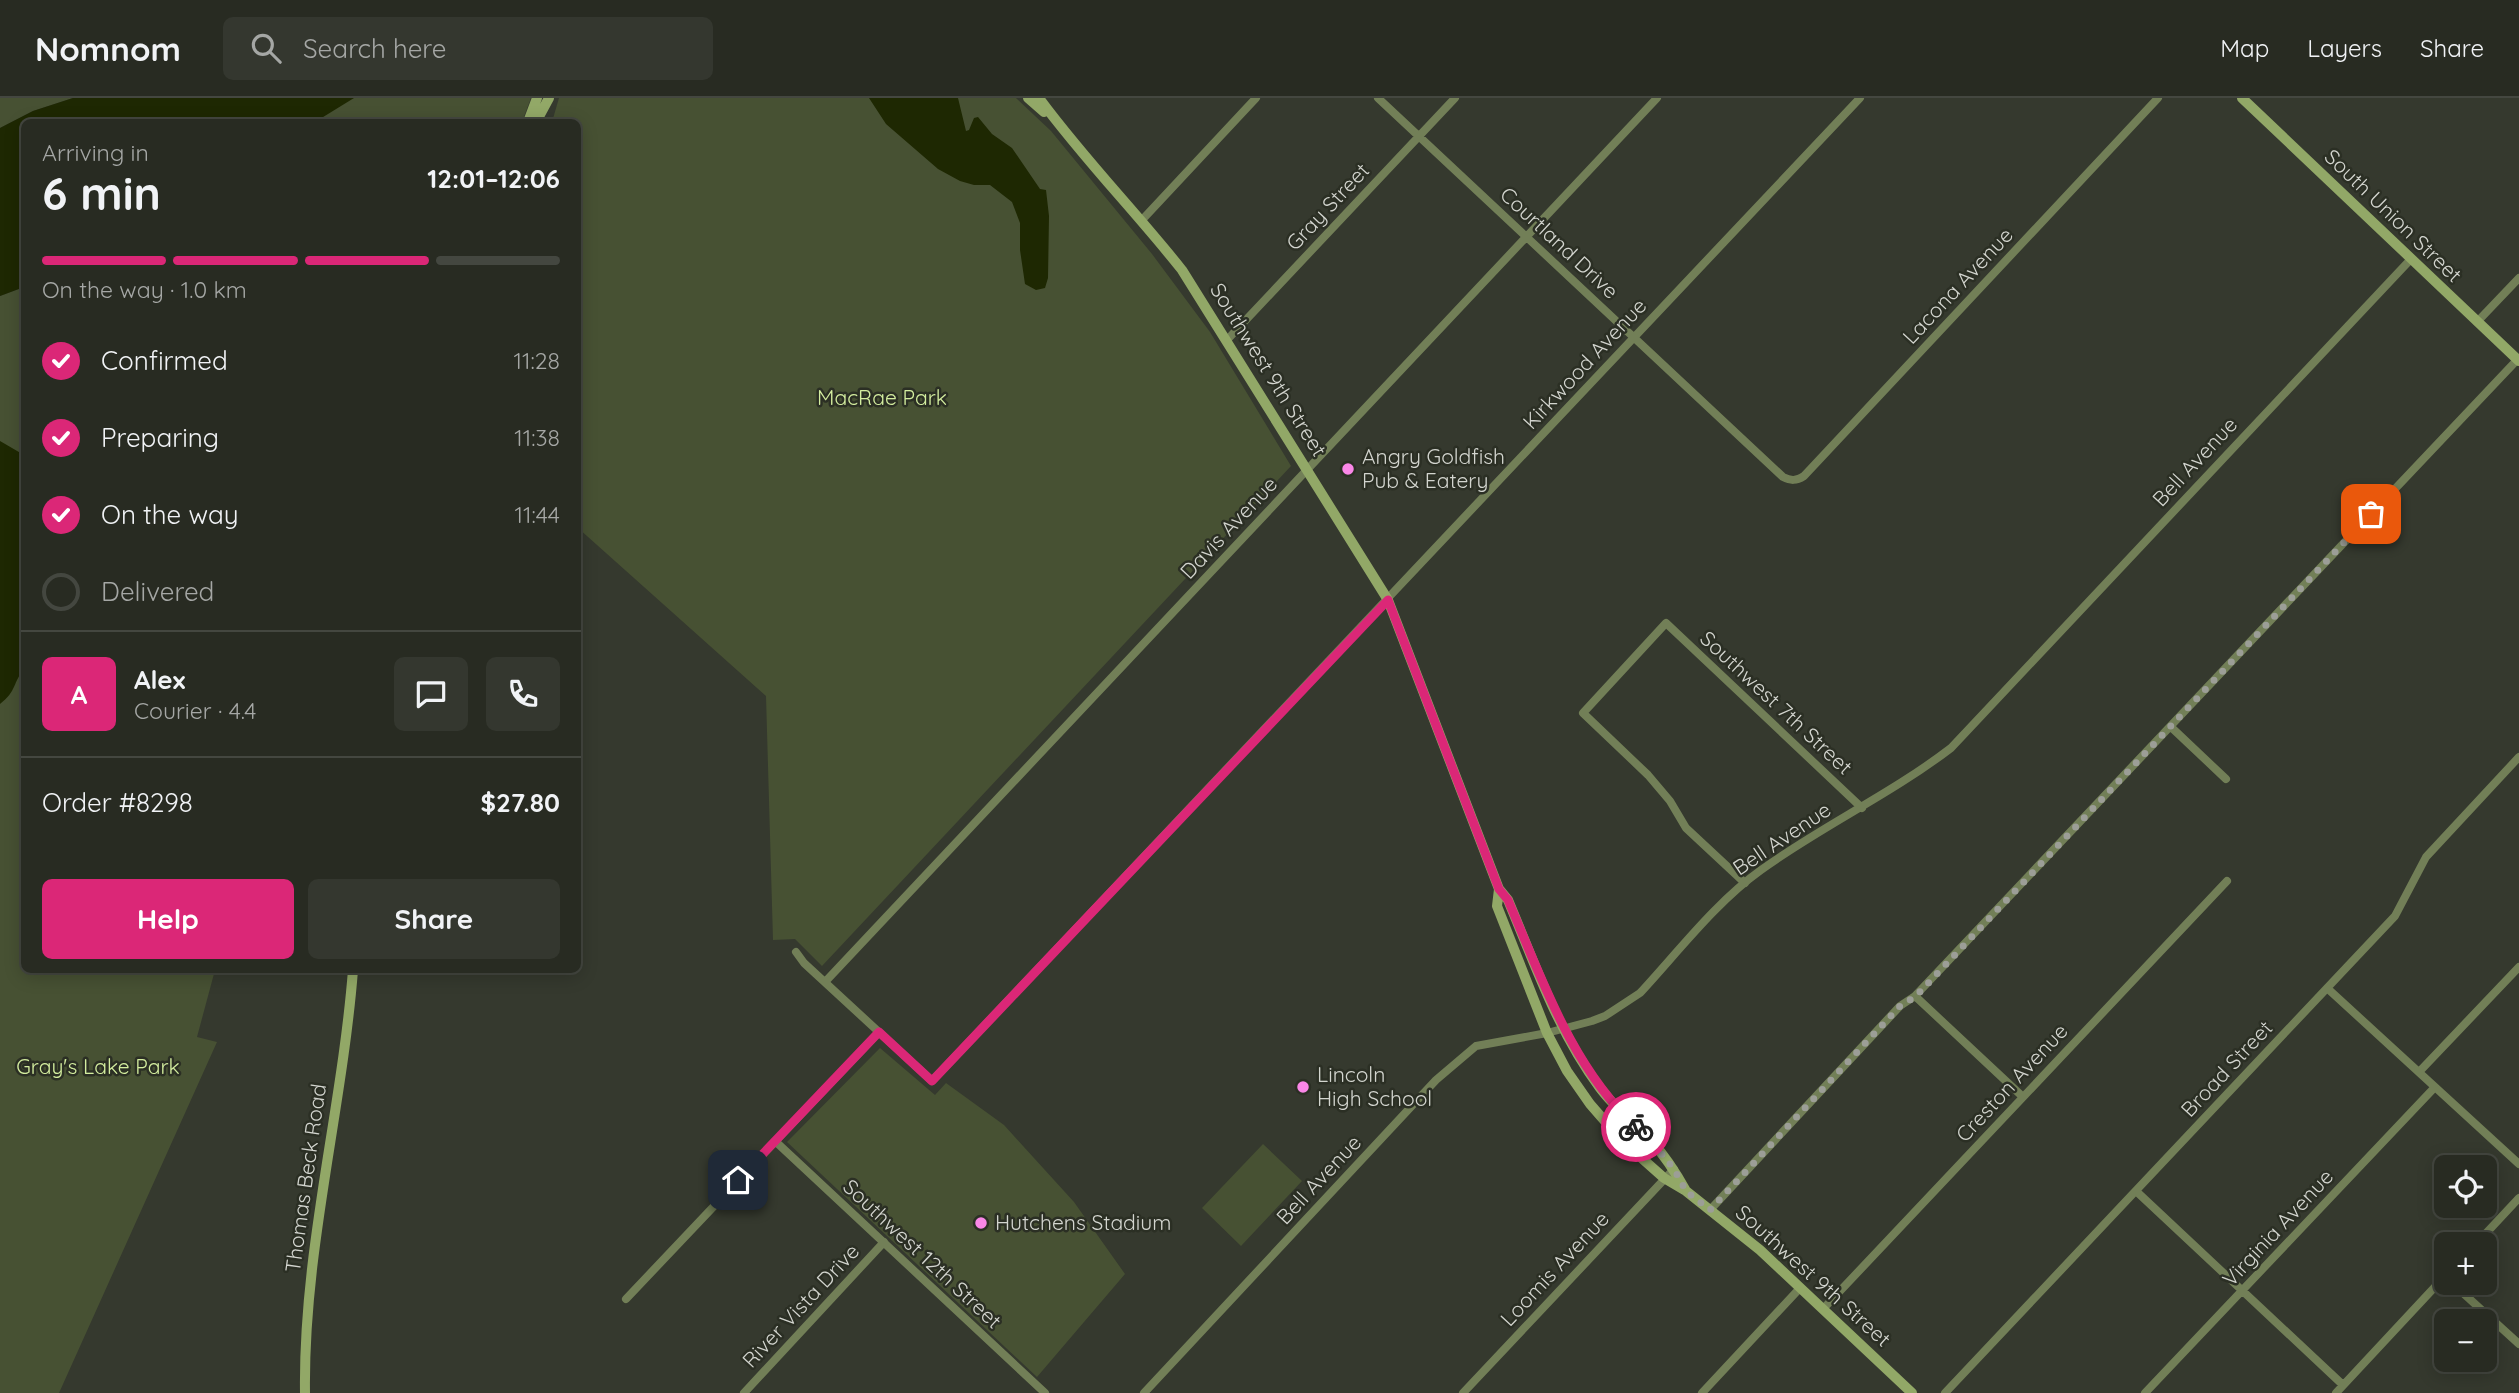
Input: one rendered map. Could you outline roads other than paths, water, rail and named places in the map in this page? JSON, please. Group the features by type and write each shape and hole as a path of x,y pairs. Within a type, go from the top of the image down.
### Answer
{"main road":[{"path":"529,119 537,98"},
{"path":"538,119 550,98"},
{"name":"Southwest 9th Street","path":"1028,98 1061,128 1182,270 1388,600 1499,889 1508,900 1563,1029 1601,1090 1652,1142 1674,1169 1686,1191"},
{"name":"Southwest 9th Street","path":"1040,98 1061,128"},
{"name":"South Union Street","path":"2242,98 2518,360"},
{"name":"Southwest 9th Street","path":"1499,889 1497,906 1547,1033 1567,1071 1590,1104 1617,1135 1664,1178 1686,1191 1760,1250 1912,1393"},
{"name":"Thomas Beck Road","path":"305,1393 310,1291 353,973"}],"street":[{"path":"1142,220 1256,98"},
{"name":"Courtland Drive","path":"1378,98 1777,471"},
{"name":"Gray Street","path":"1227,340 1455,98"},
{"name":"Davis Avenue","path":"825,982 1657,98"},
{"name":"Kirkwood Avenue","path":"879,1032 932,1081 1860,98"},
{"name":"Lacona Avenue","path":"1777,471 1789,480 1798,480 1804,476 2158,98"},
{"name":"Bell Avenue","path":"1144,1393 1436,1080 1476,1046 1563,1029 1602,1017 1629,1002 1745,883 1782,856 1917,774 1951,748 2411,259"},
{"path":"2477,322 2519,278"},
{"path":"1710,1210 1900,1006 1916,996 2518,360"},
{"name":"Southwest 7th Street","path":"1745,883 1686,828 1670,802 1648,775 1583,713 1666,623 1862,808"},
{"path":"2171,727 2226,779"},
{"name":"Broad Street","path":"1945,1393 2395,916 2426,857 2519,757"},
{"name":"Creston Avenue","path":"1823,1309 2227,881"},
{"path":"626,1299 879,1032 796,952"},
{"path":"2419,1072 2519,967"},
{"path":"2327,988 2519,1164"},
{"path":"1916,996 2023,1097"},
{"name":"Virginia Avenue","path":"2145,1393 2435,1087"},
{"name":"Southwest 12th Street","path":"775,1141 1045,1393"},
{"name":"Loomis Avenue","path":"1463,1393 1674,1169"},
{"path":"2136,1191 2343,1385"},
{"path":"2487,1232 2519,1198"},
{"name":"River Vista Drive","path":"744,1393 884,1242"},
{"path":"1702,1393 1800,1288"},
{"path":"2336,1393 2434,1291"},
{"path":"2466,1295 2519,1344"}],"place":[{"name":"Angry Goldfish Pub & Eatery","path":"1348,469"},
{"name":"Lincoln High School","path":"1303,1087"},
{"name":"Hutchens Stadium","path":"981,1223"}],"park label":[{"name":"MacRae Park","path":"882,398"},
{"name":"Gray's Lake Park","path":"98,1067"}]}
